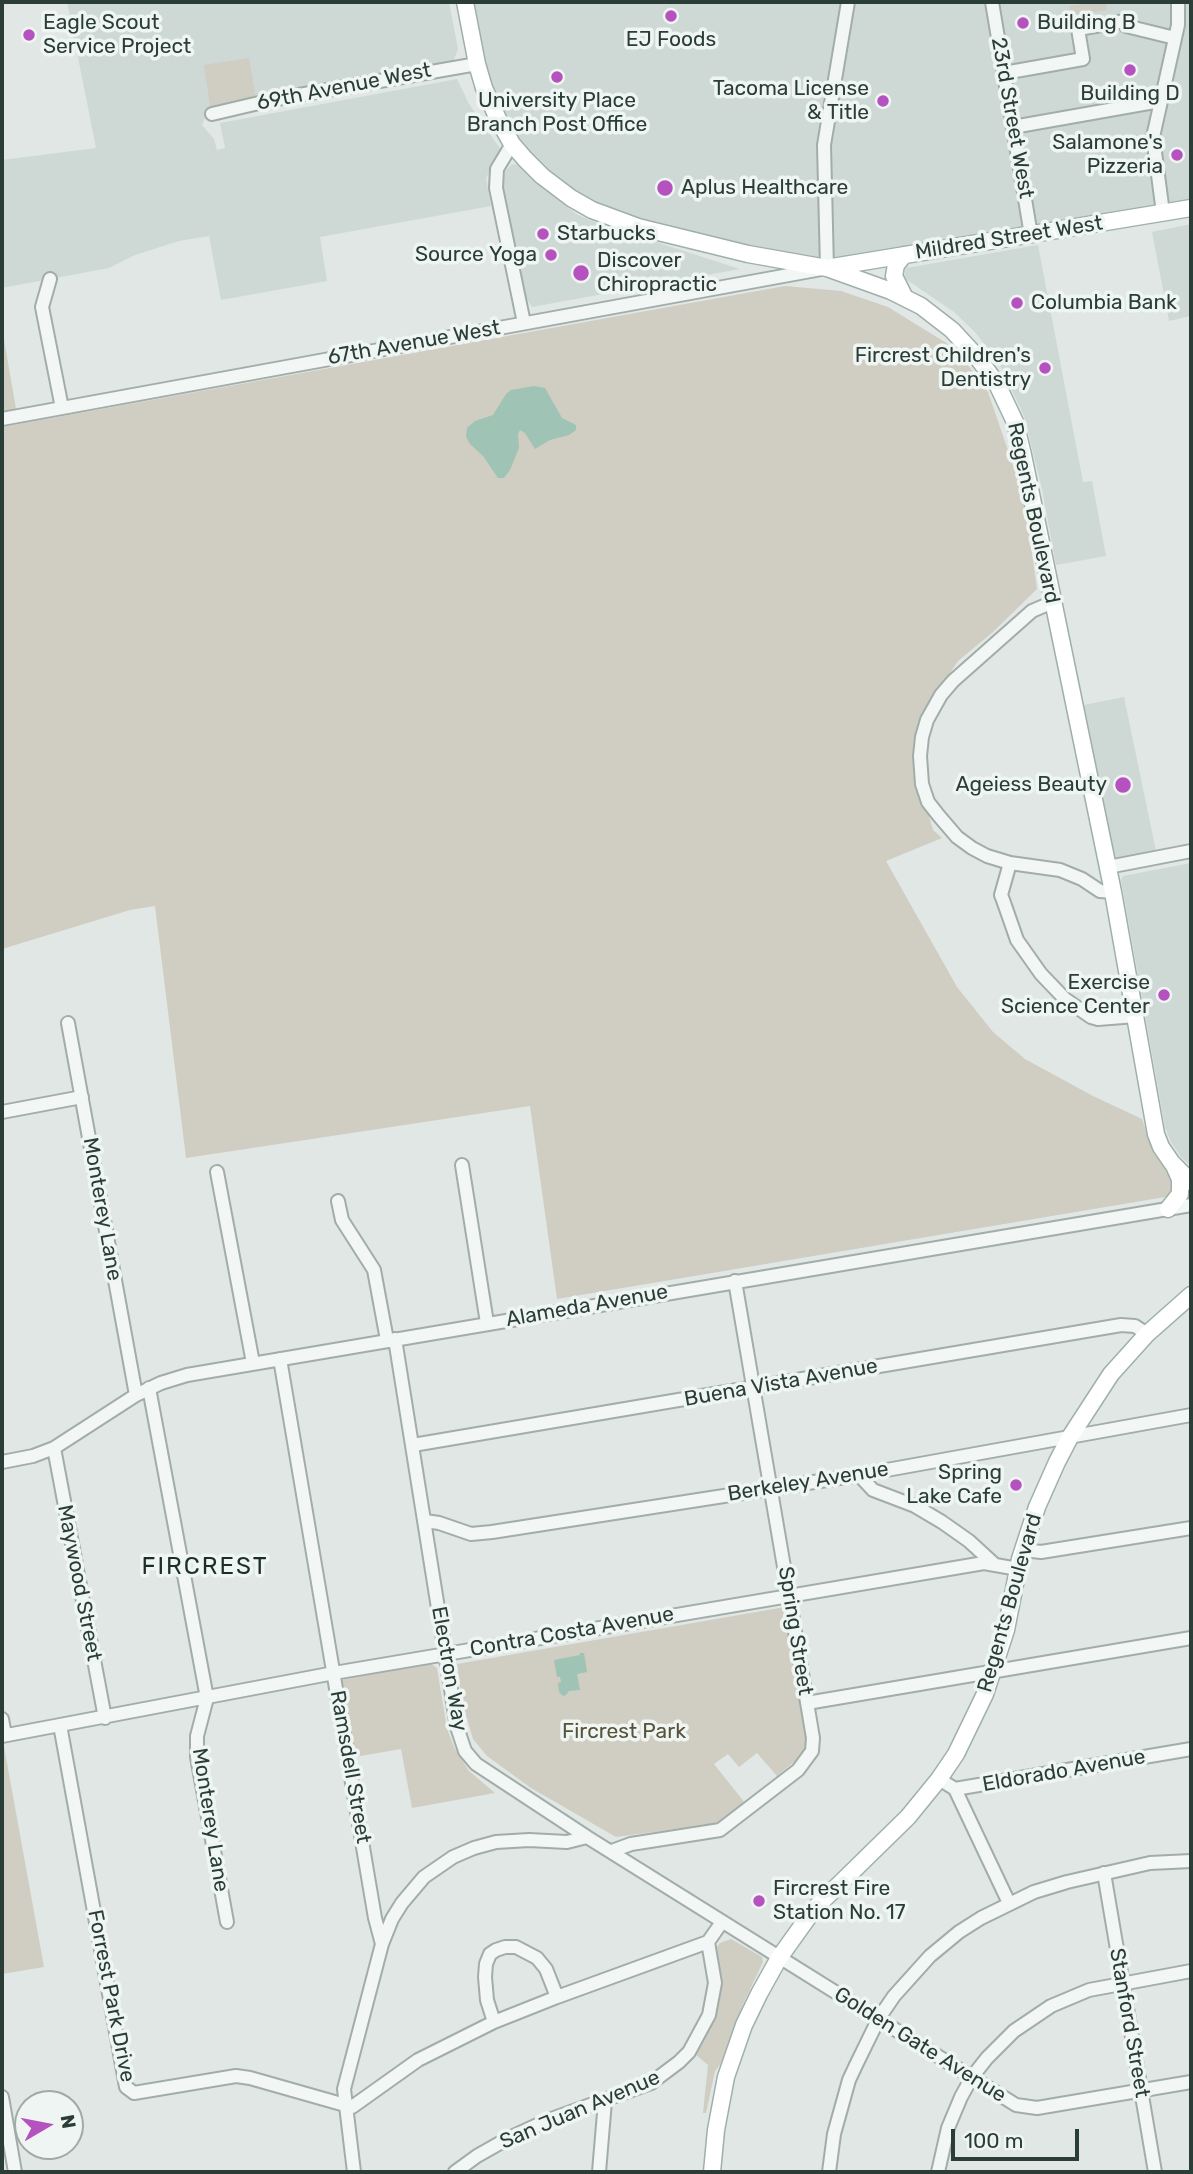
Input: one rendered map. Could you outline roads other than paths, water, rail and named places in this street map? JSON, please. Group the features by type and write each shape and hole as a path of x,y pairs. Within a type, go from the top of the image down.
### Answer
{"main road":[{"name":"Regents Boulevard","path":"465,2 477,64 490,104 512,144 552,184 584,205 612,218 691,242 827,268 905,298 921,306 952,330 987,369 1015,422 1023,455 1113,892 1156,1134 1172,1163 1191,1182"},
{"name":"Mildred Street West","path":"827,268 1191,208"},
{"path":"904,256 896,265 894,276 905,298"},
{"path":"1168,1209 1180,1194 1180,1179 1172,1163"},
{"name":"Regents Boulevard","path":"712,2172 716,2130 726,2077 744,2025 779,1958 814,1909 838,1883 889,1837 939,1779 971,1725 992,1672 1006,1630 1023,1550 1046,1485 1070,1437 1111,1374 1170,1312 1191,1298"}],"street":[{"path":"827,268 825,137 848,2"},
{"name":"23rd Street West","path":"992,2 1031,235"},
{"path":"1163,213 1153,144 1179,20 1178,2"},
{"path":"1004,73 1083,59 1079,29 1125,21 1126,26 1175,38"},
{"name":"69th Avenue West","path":"212,114 276,99 477,64"},
{"path":"1013,127 1160,101"},
{"path":"512,144 497,169 496,188 524,323"},
{"name":"67th Avenue West","path":"2,419 827,268"},
{"path":"50,279 42,307 62,408"},
{"path":"1053,602 1032,611 947,688 928,720 921,747 922,784 928,802 964,844 987,856 1010,863 1060,870 1082,879 1100,891 1113,892"},
{"path":"1108,867 1191,851"},
{"path":"1010,863 1003,900 1017,940 1041,974 1065,999 1091,1017 1098,1019 1136,1016"},
{"name":"Monterey Lane","path":"68,1023 136,1395"},
{"path":"2,1112 82,1097"},
{"path":"461,1165 487,1323"},
{"path":"217,1172 253,1363"},
{"name":"Electron Way","path":"338,1201 342,1220 374,1270 391,1340 413,1445 457,1727 469,1758 488,1774 779,1958"},
{"name":"Alameda Avenue","path":"2,1462 33,1456 54,1448 136,1395 172,1379 487,1323 1191,1205"},
{"name":"Spring Street","path":"612,1851 631,1844 720,1830 797,1770 811,1755 813,1738 735,1281"},
{"name":"Buena Vista Avenue","path":"413,1445 1121,1325 1135,1326 1147,1334"},
{"name":"Ramsdell Street","path":"280,1359 375,1919 382,1944 344,2089 354,2172"},
{"name":"Monterey Lane","path":"149,1388 207,1698 197,1736 197,1757 227,1922"},
{"name":"Berkeley Avenue","path":"425,1521 471,1534 859,1475 1191,1415"},
{"name":"Maywood Street","path":"54,1448 105,1718"},
{"path":"859,1475 873,1490 915,1506 942,1522 994,1564"},
{"path":"1023,1550 1041,1552 1191,1528"},
{"name":"Contra Costa Avenue","path":"3,1736 334,1673 984,1563 1018,1569"},
{"path":"807,1703 1191,1638"},
{"path":"2,1719 3,1736"},
{"name":"Forrest Park Drive","path":"60,1725 127,2088 132,2093 140,2093 211,2079 243,2076 345,2106"},
{"name":"Eldorado Avenue","path":"939,1779 955,1789 1191,1749"},
{"path":"955,1789 1009,1903"},
{"path":"382,1944 402,1903 424,1877 453,1857 496,1842 567,1842 587,1837"},
{"path":"829,2172 834,2134 849,2080 879,2018 894,1996 930,1956 959,1932 1009,1903 1056,1885 1150,1863 1191,1861"},
{"name":"Stanford Street","path":"1104,1873 1155,2172"},
{"path":"345,2106 358,2104 418,2060 494,2022 708,1942 722,1922"},
{"name":"San Juan Avenue","path":"455,2172 477,2156 526,2129 651,2083 670,2070 689,2052 703,2029 713,2001 715,1983 708,1942"},
{"path":"494,2022 487,2000 485,1977 486,1964 496,1950 516,1947 537,1958 546,1969 557,1997"},
{"name":"Golden Gate Avenue","path":"779,1958 1016,2105 1027,2109 1191,2082"},
{"path":"938,2172 953,2114 972,2077 999,2044 1032,2017 1090,1990 1191,1970"},
{"path":"2,2097 15,2172"},
{"path":"598,2172 605,2101"},
{"path":"477,2156 477,2172"}],"place":[{"name":"EJ Foods","path":"671,16"},
{"name":"Building B","path":"1023,23"},
{"name":"Eagle Scout Service Project","path":"29,35"},
{"name":"Building D","path":"1130,70"},
{"name":"University Place Branch Post Office","path":"557,77"},
{"name":"Tacoma License & Title","path":"883,101"},
{"name":"Salamone's Pizzeria","path":"1177,155"},
{"name":"Aplus Healthcare","path":"665,188"},
{"name":"Starbucks","path":"543,234"},
{"name":"Source Yoga","path":"551,255"},
{"name":"Discover Chiropractic","path":"581,273"},
{"name":"Columbia Bank","path":"1017,303"},
{"name":"Fircrest Children's Dentistry","path":"1045,368"},
{"name":"Ageiess Beauty","path":"1123,785"},
{"name":"Exercise Science Center","path":"1164,995"},
{"name":"Spring Lake Cafe","path":"1016,1485"},
{"name":"Fircrest Fire Station No. 17","path":"759,1901"}],"district":[{"name":"FIRCREST","path":"205,1567"}],"park label":[{"name":"Fircrest Park","path":"624,1732"}]}
